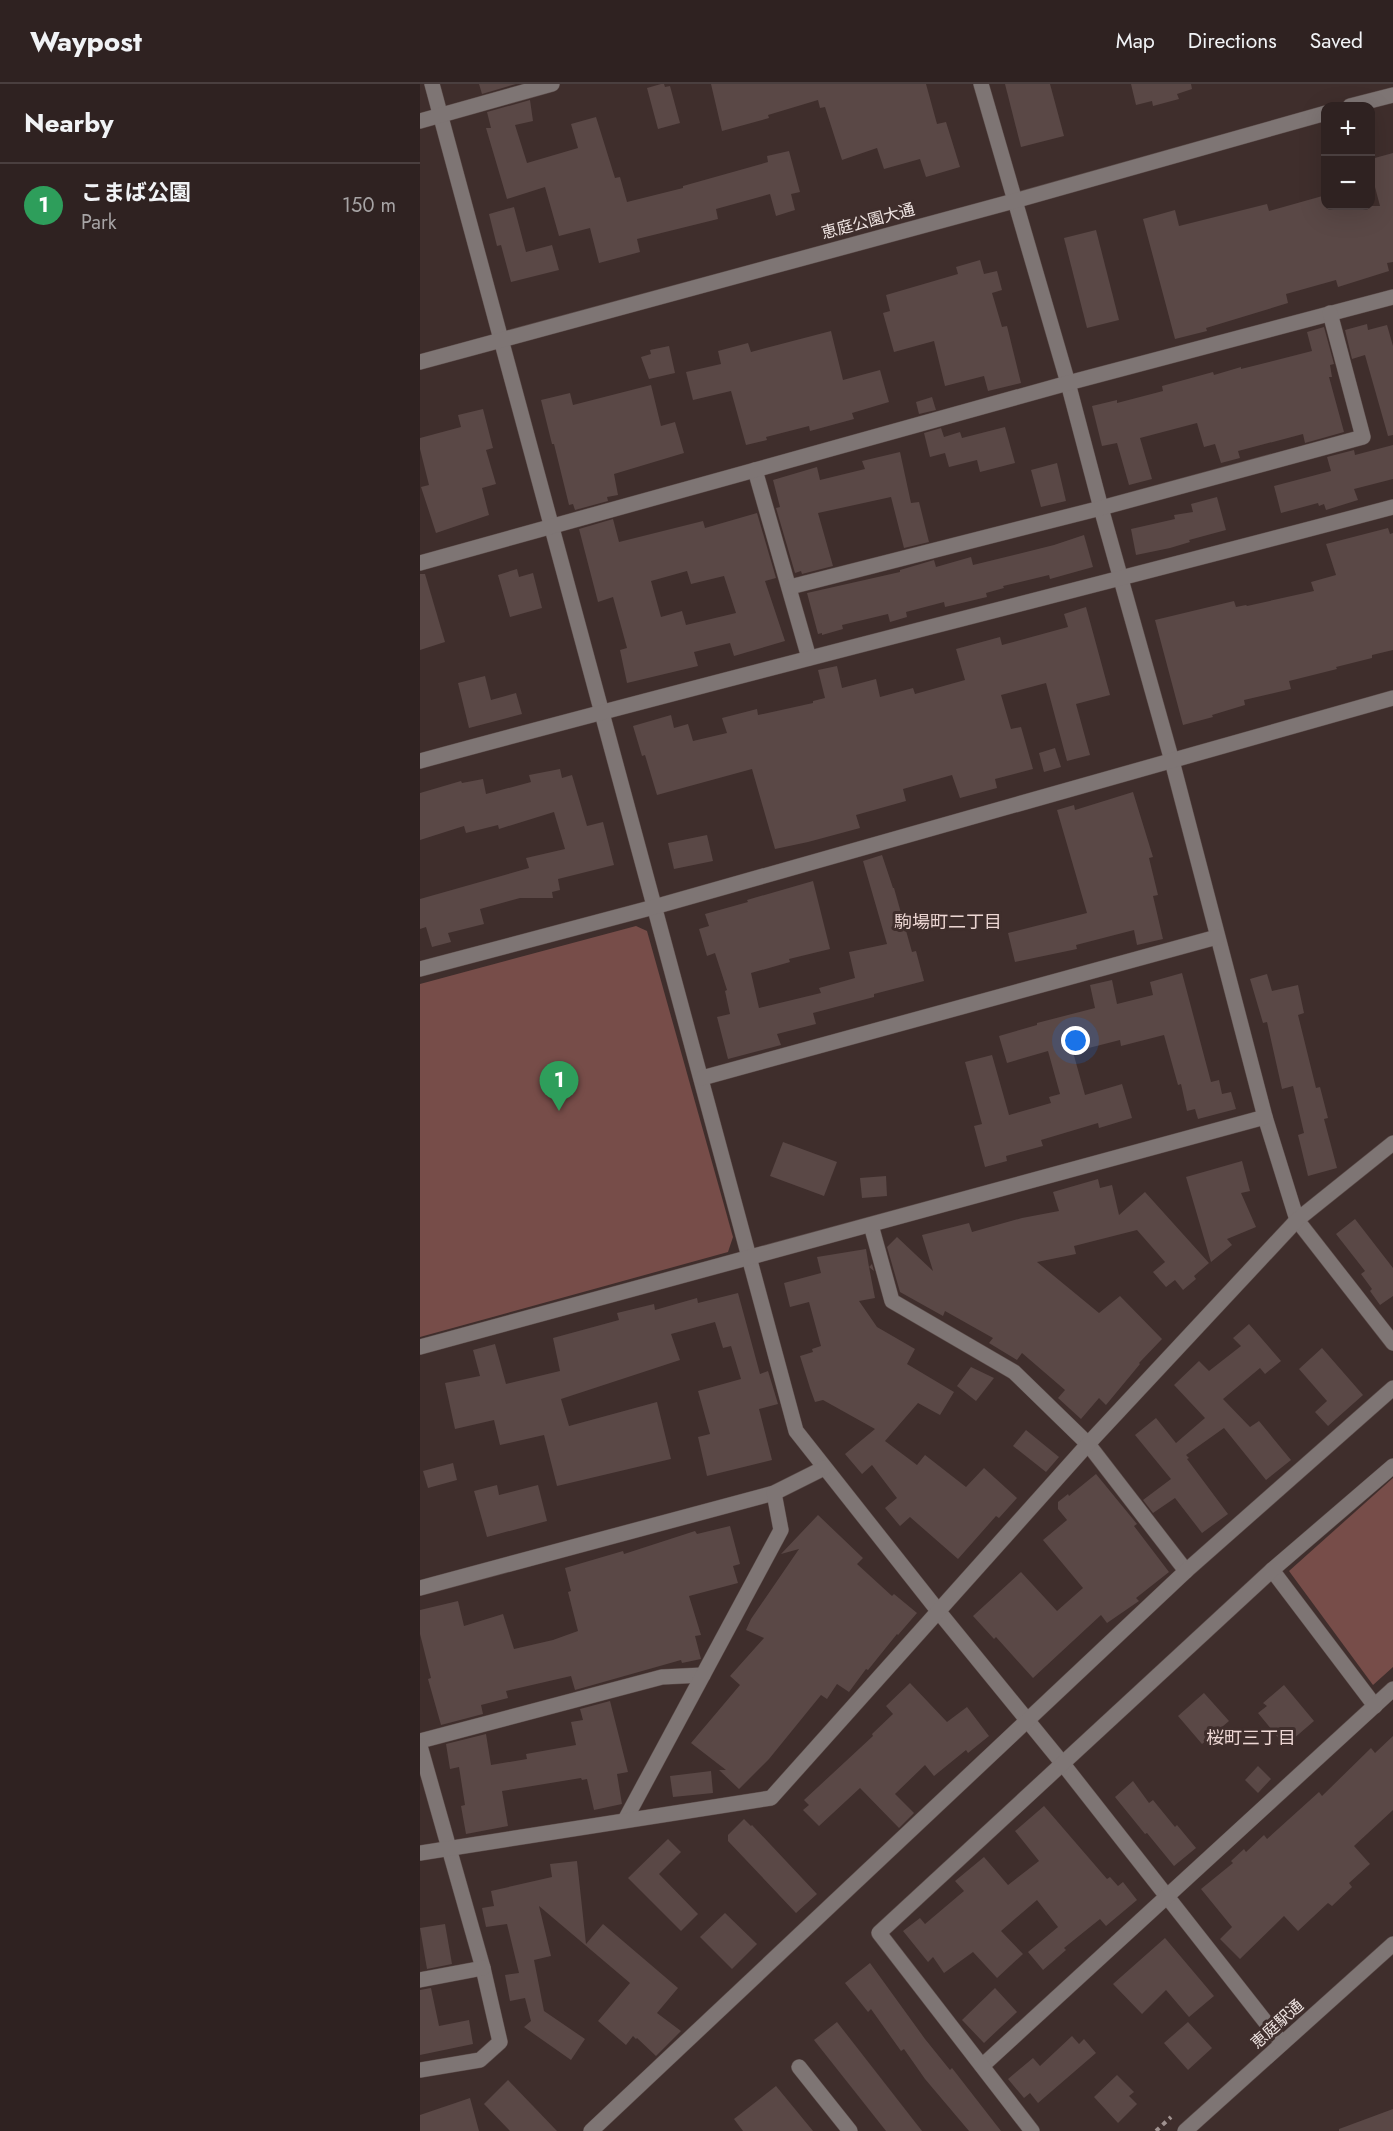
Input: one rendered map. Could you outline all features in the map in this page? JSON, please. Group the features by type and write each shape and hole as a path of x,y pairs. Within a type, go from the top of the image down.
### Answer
{"street":[{"path":"432,84 796,1431 1063,1764 1282,2043"},
{"path":"420,121 552,84"},
{"path":"981,84 1068,383 1172,761 1265,1117 1297,1220 1393,1343"},
{"path":"1364,102 1393,94"},
{"name":"恵庭公園大通","path":"420,362 1014,201 1321,114"},
{"path":"420,563 1068,383 1393,297"},
{"path":"790,587 1101,508 1363,437 1330,313"},
{"path":"755,470 809,658"},
{"path":"420,761 602,711 1393,507"},
{"path":"420,969 654,907 1393,698"},
{"path":"702,1078 1217,937"},
{"path":"420,1347 1265,1117"},
{"path":"420,1853 771,1798 1088,1444 1297,1220 1393,1143"},
{"path":"871,1225 892,1301 1014,1372 1088,1444 1186,1571"},
{"path":"591,2131 1186,1571 1393,1388"},
{"path":"1032,2131 879,1933 1272,1570 1393,1466"},
{"path":"420,1588 774,1493 824,1468"},
{"path":"626,1820 781,1530 774,1493"},
{"path":"1272,1570 1375,1706"},
{"path":"420,1741 662,1677 703,1675"},
{"path":"982,2066 1393,1689"},
{"path":"420,1746 483,1968 500,2042 480,2060 420,2070"},
{"name":"恵庭駅通","path":"1185,2131 1393,1944"},
{"path":"420,1980 483,1968"},
{"path":"799,2067 849,2131"}],"shaded area":[{"path":"636,926 647,931 733,1237 728,1252 420,1337 420,984"},
{"path":"1393,1478 1393,1667 1373,1685 1289,1571"}],"building":[{"path":"479,84 516,84 482,94"},
{"path":"661,84 665,87 670,86 680,123 658,129 647,88"},
{"path":"711,84 926,84 937,124 946,122 960,167 926,177 920,159 884,169 877,148 842,160 825,107 820,108 818,100 768,115 769,118 722,131"},
{"path":"1005,84 1050,84 1064,136 1021,147"},
{"path":"1131,84 1191,84 1192,89 1177,94 1179,99 1153,106 1152,101 1136,105"},
{"path":"530,100 533,121 515,125 527,163 578,148 571,124 596,117 615,178 620,177 627,202 683,188 683,186 768,162 767,156 789,151 800,192 791,194 795,210 776,216 770,194 716,209 718,219 637,239 640,252 599,263 590,228 559,236 545,187 507,199 486,128 491,128 487,112"},
{"path":"1393,153 1393,262 1387,263 1389,271 1338,287 1336,280 1286,294 1288,303 1206,328 1207,331 1175,339 1143,219 1175,210 1179,226 1267,204 1269,211 1321,196 1321,210 1375,210 1375,206 1380,206 1375,187 1375,158"},
{"path":"514,207 526,252 552,245 559,270 511,282 501,245 497,246 489,214"},
{"path":"1096,230 1119,320 1087,328 1064,238"},
{"path":"980,260 984,274 997,271 1002,290 992,293 1002,327 1007,326 1021,383 988,391 984,376 945,386 934,341 894,352 883,313 890,311 886,295 958,274 956,267"},
{"path":"1367,324 1368,330 1387,325 1393,346 1393,435 1388,436 1365,355 1352,359 1345,330"},
{"path":"1324,327 1334,364 1330,365 1332,377 1329,377 1344,432 1305,443 1303,434 1238,451 1240,458 1221,463 1215,444 1204,447 1197,423 1140,438 1152,479 1129,485 1117,443 1102,446 1092,406 1117,400 1117,403 1163,391 1162,386 1213,372 1214,375 1312,351 1307,332"},
{"path":"831,331 843,380 880,370 889,402 852,413 854,419 810,431 809,426 766,437 767,440 746,445 731,391 693,400 686,372 721,364 718,351 748,343 751,352"},
{"path":"669,346 675,373 649,379 641,357 651,354 650,350"},
{"path":"651,385 661,426 675,422 684,453 614,474 618,495 607,497 608,501 575,510 573,504 569,505 541,400 570,393 573,405"},
{"path":"932,397 936,410 919,414 916,402"},
{"path":"483,409 493,448 486,450 496,484 482,488 489,515 436,533 421,487 429,485 420,449 420,438 461,427 458,415"},
{"path":"1005,427 1015,463 980,472 977,460 949,467 945,453 930,457 924,433 941,428 944,437 960,432 962,438"},
{"path":"1393,445 1393,479 1354,489 1358,500 1326,510 1324,504 1319,506 1318,503 1281,513 1274,486 1331,471 1327,457 1354,450 1355,455"},
{"path":"900,452 911,503 919,502 929,542 904,548 891,497 818,513 833,566 802,574 801,571 795,573 776,508 780,507 773,480 817,467 820,480 865,469 862,461"},
{"path":"1057,463 1066,501 1041,507 1031,470"},
{"path":"1217,497 1226,530 1189,540 1190,542 1170,548 1136,555 1131,529 1175,519 1174,515 1193,512 1191,504"},
{"path":"757,513 776,578 765,581 785,641 734,656 730,643 694,652 698,666 627,683 620,650 627,648 613,597 598,602 579,529 613,519 619,542 703,521 705,528","holes":["687,571 691,584 724,576 736,613 686,625 682,611 661,617 651,581"]},
{"path":"1388,528 1390,534 1393,533 1393,650 1336,667 1337,669 1289,681 1291,689 1244,700 1245,705 1183,725 1155,620 1234,601 1236,607 1247,606 1314,591 1311,582 1336,575 1326,544"},
{"path":"1084,535 1093,567 1050,579 1049,575 1003,586 1004,588 986,593 987,597 945,607 944,602 906,612 907,617 890,622 888,614 842,625 843,629 822,635 822,633 818,634 807,593 900,572 900,570 934,560 936,567 971,557 973,565 1054,545"},
{"path":"517,569 519,577 533,573 542,608 510,617 498,575"},
{"path":"420,574 425,574 445,642 420,650"},
{"path":"1086,607 1110,695 1076,704 1090,755 1067,761 1046,683 1001,695 1011,729 1021,727 1033,769 995,779 997,788 960,798 952,775 903,789 906,801 856,815 860,828 775,849 752,769 657,795 645,755 642,756 633,726 671,715 674,728 688,724 693,741 727,733 722,718 757,709 758,715 813,703 813,701 825,698 818,670 837,666 842,688 876,679 880,697 913,688 915,694 965,680 956,649 1000,637 1002,645 1068,627 1064,614"},
{"path":"485,676 491,700 516,693 522,714 469,728 458,683"},
{"path":"1055,748 1061,767 1044,772 1039,753"},
{"path":"560,769 562,778 572,775 587,826 603,822 614,865 558,879 560,890 552,892 553,898 520,898 480,909 484,924 448,933 451,942 432,947 426,927 420,929 420,899 529,868 526,858 565,849 554,812 499,829 498,825 466,833 464,826 420,840 420,793 461,781 462,783 483,779 486,794 531,782 529,775"},
{"path":"1133,792 1153,857 1149,858 1158,895 1153,896 1163,939 1137,945 1134,930 1076,945 1077,949 1015,962 1008,933 1087,913 1057,810 1074,805 1075,810"},
{"path":"707,835 713,861 674,869 668,843"},
{"path":"882,855 912,952 916,951 924,981 813,1013 816,1024 777,1034 781,1045 728,1059 717,1017 730,1014 725,991 727,990 715,953 707,956 699,929 709,926 705,914 813,881 830,949 789,959 790,962 751,973 759,1008 821,993 819,988 855,978 849,952 887,944 863,861"},
{"path":"1182,973 1211,1082 1219,1080 1222,1094 1231,1092 1236,1109 1198,1119 1195,1109 1187,1111 1181,1084 1178,1085 1164,1035 1121,1046 1120,1040 1073,1052 1085,1095 1122,1084 1132,1118 1099,1128 1098,1123 1041,1140 1043,1146 1006,1156 1007,1161 985,1167 974,1126 982,1124 965,1062 992,1055 1009,1115 1051,1103 1049,1097 1060,1094 1048,1051 1007,1063 999,1036 1037,1025 1037,1023 1095,1008 1090,985 1112,980 1117,1004 1153,995 1150,982"},
{"path":"1267,974 1272,991 1298,985 1304,1013 1298,1015 1316,1088 1320,1087 1328,1118 1324,1119 1337,1168 1308,1176 1298,1135 1304,1133 1293,1086 1282,1089 1267,1022 1263,1023 1250,979"},
{"path":"783,1142 837,1162 824,1196 770,1176"},
{"path":"1242,1161 1250,1191 1241,1193 1256,1227 1227,1239 1232,1245 1211,1262 1186,1177"},
{"path":"886,1176 887,1196 862,1198 860,1178"},
{"path":"1098,1179 1100,1188 1112,1185 1119,1215 1145,1192 1209,1263 1183,1290 1175,1280 1166,1287 1153,1272 1165,1262 1137,1230 1074,1246 1076,1254 1037,1262 1099,1313 1120,1296 1162,1339 1139,1363 1106,1405 1099,1398 1081,1419 1058,1398 1065,1390 1022,1353 1017,1360 989,1343 993,1338 945,1311 943,1316 900,1292 887,1247 897,1237 933,1271 922,1235 969,1223 972,1232 1022,1218 1059,1211 1053,1192"},
{"path":"1355,1219 1393,1268 1393,1296 1380,1305 1361,1274 1365,1271 1336,1234"},
{"path":"866,1249 875,1298 859,1301 877,1327 915,1349 907,1364 954,1392 940,1415 918,1403 885,1441 917,1465 925,1455 966,1487 984,1468 1017,1498 999,1518 996,1516 958,1559 910,1517 900,1526 885,1508 897,1498 872,1465 862,1474 845,1454 875,1429 823,1400 815,1402 800,1356 813,1352 812,1349 821,1346 809,1302 790,1307 784,1283 821,1273 817,1257"},
{"path":"738,1293 760,1374 768,1371 778,1404 759,1409 772,1460 707,1476 698,1437 710,1434 698,1391 741,1379 731,1346 723,1348 715,1322 671,1334 680,1360 561,1399 569,1426 657,1402 671,1459 557,1486 544,1435 500,1445 494,1420 455,1429 445,1383 480,1376 473,1350 495,1344 506,1384 560,1371 553,1338 619,1320 617,1313 654,1304 655,1310 697,1298 698,1303"},
{"path":"1249,1324 1281,1361 1265,1374 1260,1368 1223,1399 1250,1427 1259,1421 1291,1460 1266,1480 1224,1428 1186,1455 1228,1514 1202,1533 1175,1498 1153,1513 1143,1500 1171,1479 1135,1435 1156,1418 1176,1443 1205,1418 1174,1385 1199,1361 1209,1371 1241,1346 1233,1338"},
{"path":"1322,1348 1363,1395 1328,1426 1315,1412 1327,1401 1299,1369"},
{"path":"971,1367 994,1378 976,1401 957,1386"},
{"path":"1026,1430 1059,1457 1046,1472 1013,1446"},
{"path":"453,1463 457,1480 428,1488 423,1471"},
{"path":"1096,1474 1137,1524 1134,1526 1169,1572 1136,1598 1139,1601 1107,1623 1101,1615 1033,1678 996,1637 994,1639 973,1616 1021,1572 1057,1611 1083,1588 1043,1540 1067,1520 1058,1509 1058,1502"},
{"path":"497,1485 499,1495 538,1485 547,1521 487,1537 474,1491"},
{"path":"818,1515 863,1558 857,1564 892,1596 894,1594 917,1613 868,1670 866,1669 849,1692 837,1684 827,1699 821,1695 769,1759 739,1789 719,1770 726,1770 691,1743 740,1685 730,1676 764,1638 746,1630 751,1619 799,1549 781,1554"},
{"path":"730,1526 740,1564 733,1566 738,1583 689,1596 701,1635 695,1636 701,1659 682,1663 681,1660 575,1690 571,1676 506,1691 508,1698 481,1705 483,1714 441,1725 428,1679 431,1678 420,1634 420,1610 458,1601 464,1626 503,1614 514,1649 553,1640 578,1631 568,1592 571,1591 565,1568 623,1551 624,1554 695,1531 697,1534"},
{"path":"910,1683 947,1722 967,1707 989,1736 968,1753 966,1750 934,1776 925,1765 895,1794 914,1813 899,1828 860,1788 819,1826 803,1810 809,1805 804,1800 873,1736 872,1734 893,1714 886,1706"},
{"path":"1284,1685 1314,1721 1285,1746 1258,1713 1267,1706 1263,1703"},
{"path":"1204,1693 1229,1721 1202,1744 1178,1716"},
{"path":"610,1701 628,1772 617,1774 622,1804 594,1810 587,1779 582,1780 581,1778 502,1791 508,1826 466,1834 461,1806 465,1805 459,1767 450,1769 446,1744 486,1734 491,1765 527,1759 526,1754 576,1745 571,1722 583,1720 580,1709"},
{"path":"1393,1736 1393,1810 1354,1846 1370,1864 1349,1883 1352,1887 1332,1906 1328,1903 1298,1931 1284,1916 1240,1959 1220,1939 1232,1927 1201,1889 1233,1863 1231,1861 1244,1849 1246,1852 1264,1835 1267,1839 1319,1792 1322,1796 1371,1748 1375,1753"},
{"path":"1258,1766 1271,1779 1258,1793 1245,1780"},
{"path":"711,1771 713,1793 673,1797 670,1776"},
{"path":"1133,1781 1149,1803 1153,1800 1196,1848 1174,1866 1115,1797"},
{"path":"1044,1806 1107,1879 1110,1877 1118,1886 1123,1882 1137,1900 1106,1926 1100,1919 1064,1948 1066,1950 1043,1970 1028,1952 1058,1927 1037,1900 1001,1931 1023,1954 997,1978 973,1952 944,1973 933,1957 928,1962 903,1931 920,1918 925,1924 964,1891 955,1881 984,1857 1008,1885 1039,1861 1015,1831"},
{"path":"744,1819 817,1894 796,1913 728,1841 728,1835"},
{"path":"668,1839 681,1852 659,1874 698,1914 681,1931 628,1878"},
{"path":"577,1861 586,1944 603,1924 678,1988 657,2013 681,2031 656,2056 633,2036 626,2045 598,2021 630,1983 539,1906 551,1956 534,1960 544,2011 585,2039 571,2060 524,2027 531,2021 525,1998 510,2001 505,1975 519,1973 507,1924 486,1927 482,1908 494,1906 491,1891 552,1877 550,1864"},
{"path":"725,1913 757,1944 732,1969 700,1937"},
{"path":"445,1924 452,1964 427,1969 420,1928"},
{"path":"1165,1938 1214,1996 1189,2017 1166,1990 1142,2014 1113,1984"},
{"path":"870,1963 925,2039 950,2070 952,2068 1001,2131 969,2131 925,2079 904,2049 901,2051 871,2009 868,2012 845,1983"},
{"path":"431,1988 439,2026 469,2020 473,2044 420,2055 420,1990"},
{"path":"995,1988 1017,2012 984,2043 962,2020"},
{"path":"837,2022 922,2131 886,2131 814,2040"},
{"path":"1188,2022 1212,2048 1188,2070 1164,2043"},
{"path":"1072,2036 1079,2044 1084,2039 1096,2053 1038,2103 1030,2093 1024,2098 1008,2079 1033,2058 1040,2066"},
{"path":"1117,2075 1134,2092 1129,2096 1137,2104 1118,2123 1094,2097"},
{"path":"508,2080 557,2131 510,2131 484,2104"},
{"path":"776,2086 813,2131 743,2131 734,2119"},
{"path":"470,2098 479,2131 420,2131 420,2115"},
{"path":"1393,2109 1393,2131 1339,2131 1339,2129"}],"place":[{"name":"こまば公園","path":"559,1111"}],"district":[{"name":"駒場町二丁目","path":"948,922"},
{"name":"桜町三丁目","path":"1251,1738"}]}
